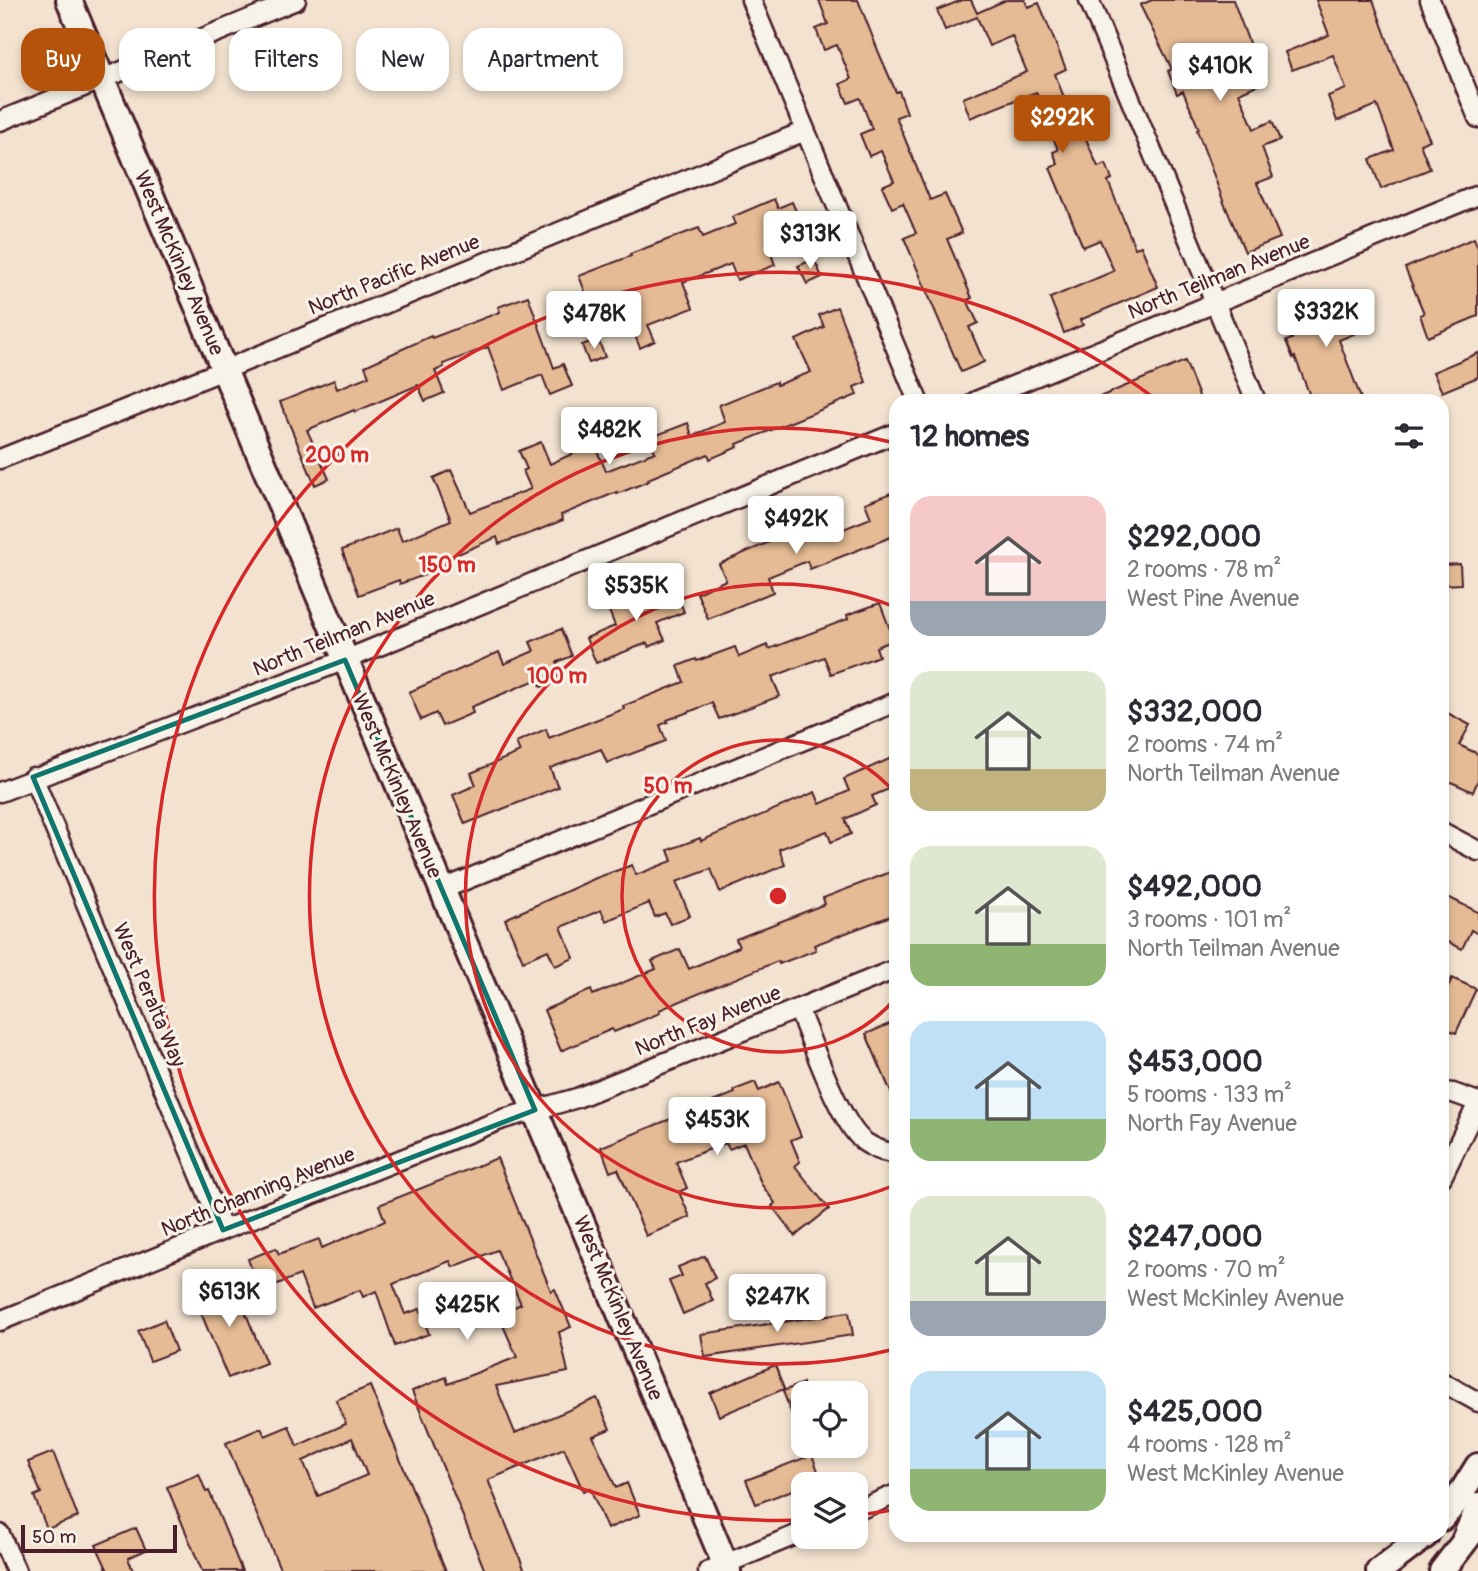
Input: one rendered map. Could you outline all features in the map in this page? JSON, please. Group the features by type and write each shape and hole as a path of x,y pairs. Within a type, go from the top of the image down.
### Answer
{"main road":[{"name":"West McKinley Avenue","path":"69,0 81,28"},
{"name":"West McKinley Avenue","path":"105,84 535,1110 720,1569"},
{"path":"1449,1510 1478,1466"},
{"path":"1449,1562 1478,1524"},
{"path":"1379,1571 1417,1542"}],"street":[{"path":"105,78 296,0"},
{"path":"751,0 915,394"},
{"path":"1089,0 1253,394"},
{"path":"1430,0 1478,118"},
{"path":"0,121 74,91"},
{"name":"North Pacific Avenue","path":"0,459 224,370 805,131"},
{"name":"North Teilman Avenue","path":"993,394 1478,195"},
{"name":"North Teilman Avenue","path":"0,792 33,777 345,660 889,436"},
{"path":"441,890 889,705"},
{"name":"West Peralta Way","path":"33,777 223,1230"},
{"path":"1449,836 1478,851"},
{"name":"North Fay Avenue","path":"535,1110 577,1098 889,972"},
{"path":"799,1009 846,1121 864,1142 889,1153"},
{"path":"1449,1093 1478,1103 1449,1163"},
{"name":"North Channing Avenue","path":"0,1321 503,1119 535,1110"},
{"path":"1449,1386 1478,1402"},
{"path":"868,1506 889,1497"},
{"path":"1449,1562 1478,1502"},
{"path":"0,1534 16,1571"},
{"path":"720,1569 791,1537"}],"highlighted area":[{"path":"345,660 535,1110 223,1230 33,777"}],"building":[{"path":"819,0 858,0 907,113 896,117 930,200 945,194 962,233 947,239 972,298 967,300 978,323 969,327 984,362 961,372 904,238 916,233 903,203 892,208 882,186 894,181 881,151 869,156 860,134 872,129 860,98 848,103 840,84 851,79 837,45 824,50 816,29 828,24"},
{"path":"962,0 971,0 977,13 1006,0 1025,0 1028,7 1039,3 1066,69 1055,74 1068,108 1081,103 1091,129 1083,132 1098,167 1106,164 1112,179 1108,181 1135,248 1141,246 1158,287 1080,320 1083,325 1064,333 1050,298 1114,271 1100,240 1083,247 1050,168 1058,164 1053,152 1058,150 1036,92 970,118 963,98 1027,72 1012,36 989,46 977,17 945,30 937,10"},
{"path":"1152,0 1233,0 1252,51 1244,54 1257,85 1239,93 1254,129 1272,121 1280,140 1262,147 1273,177 1257,183 1280,238 1245,252 1183,91 1177,94 1168,71 1172,69 1140,5"},
{"path":"1316,0 1373,0 1396,64 1430,140 1420,144 1430,169 1381,189 1370,159 1394,150 1377,105 1337,121 1328,96 1346,89 1333,55 1292,70 1285,52 1329,35"},
{"path":"774,199 778,208 792,202 803,227 767,242 775,265 737,280 731,264 683,282 693,308 648,325 655,341 640,348 622,303 594,314 579,276 699,228 703,237 735,224 732,217"},
{"path":"1474,238 1478,248 1478,316 1428,337 1420,315 1424,313 1405,268"},
{"path":"814,259 822,277 807,284 798,266"},
{"path":"1358,291 1365,311 1348,318 1354,334 1339,340 1359,394 1309,394 1286,341 1292,339 1286,325 1307,316 1305,311"},
{"path":"528,296 554,368 563,364 572,386 550,395 542,375 504,390 488,347 443,364 444,367 435,371 444,393 425,401 418,385 307,430 329,479 315,485 280,402 334,380 337,389 369,376 365,366 431,336 432,338 500,312 498,307"},
{"path":"837,307 866,382 854,387 857,395 737,444 738,447 710,459 708,454 648,479 649,481 561,515 563,520 534,532 499,544 497,537 428,567 430,573 400,584 399,580 359,595 342,550 397,528 402,541 451,520 433,478 451,470 470,512 531,489 523,471 527,469 519,451 541,442 550,464 594,444 606,471 655,452 649,438 688,423 692,436 725,422 719,405 776,382 777,385 811,372 796,340 824,327 819,315"},
{"path":"598,339 605,357 589,363 582,345"},
{"path":"1478,353 1478,377 1442,392 1433,372"},
{"path":"1185,361 1198,394 1107,394"},
{"path":"889,494 889,538 810,569 807,561 768,577 773,592 708,619 697,593 726,580 719,564 817,521 821,532 834,526 836,532 871,518 865,503"},
{"path":"1460,564 1461,584 1449,585 1449,565"},
{"path":"671,581 684,612 657,623 665,640 649,647 647,643 596,663 586,638 615,626 608,608"},
{"path":"880,603 889,627 889,642 876,647 879,656 831,674 824,657 772,677 780,696 719,719 712,703 667,720 668,722 660,725 666,741 607,763 601,749 550,768 558,787 465,824 453,795 476,785 471,773 520,752 516,742 546,729 549,738 684,682 678,666 696,659 697,661 735,647 739,657 767,645 769,649 848,619 847,615"},
{"path":"561,629 572,656 557,662 564,678 541,687 538,679 471,707 473,713 442,726 436,713 421,720 409,692 499,652 504,664 534,651 530,642"},
{"path":"1449,714 1470,725 1459,745 1478,754 1478,780 1473,792 1449,781"},
{"path":"889,759 889,789 872,796 876,805 845,819 851,834 831,842 827,831 779,849 785,865 720,892 711,869 676,882 690,916 670,924 665,913 655,917 649,903 606,921 601,910 561,927 574,958 555,966 548,950 523,961 505,919 596,878 632,865 636,875 672,861 668,850 700,838 701,841 815,792 820,804 849,791 844,779"},
{"path":"889,873 889,917 814,945 816,950 779,964 778,961 659,1010 660,1013 614,1032 612,1029 561,1051 544,1010 591,990 593,995 656,969 652,961 680,949 689,969 739,947 736,939 825,904 823,898"},
{"path":"1449,898 1478,912 1478,934 1471,930 1462,949 1449,942"},
{"path":"1452,978 1476,989 1456,1033 1449,1030 1449,985"},
{"path":"889,1024 889,1088 866,1034"},
{"path":"755,1082 759,1091 779,1082 801,1136 791,1140 800,1162 795,1166 829,1209 795,1236 772,1206 775,1203 762,1185 744,1143 729,1149 726,1143 676,1162 687,1188 679,1192 690,1217 646,1236 618,1169 610,1172 601,1147 735,1093 734,1090"},
{"path":"497,1158 551,1291 555,1289 571,1327 559,1332 568,1372 496,1386 515,1433 597,1398 610,1429 593,1436 616,1488 627,1483 640,1515 607,1529 590,1488 583,1491 564,1448 488,1480 525,1571 485,1571 412,1391 446,1377 448,1384 517,1357 498,1314 521,1304 497,1250 453,1267 450,1261 393,1284 405,1314 420,1309 429,1334 395,1346 376,1291 363,1297 360,1290 313,1308 300,1275 260,1291 248,1259 276,1248 279,1254 319,1239 322,1248 385,1221 379,1205"},
{"path":"705,1256 715,1278 705,1283 713,1301 683,1314 669,1281 682,1276 678,1267"},
{"path":"215,1279 222,1295 236,1289 266,1363 228,1378 191,1289"},
{"path":"849,1312 853,1335 705,1357 701,1334"},
{"path":"164,1320 176,1351 150,1361 138,1331"},
{"path":"775,1365 784,1389 719,1416 710,1393"},
{"path":"370,1386 446,1571 281,1571 226,1443 261,1428 265,1436 289,1426 297,1446 346,1424 336,1400","holes":["352,1438 367,1475 318,1496 303,1461"]},
{"path":"791,1388 791,1412 783,1391"},
{"path":"53,1452 78,1517 47,1529 34,1496 41,1493 28,1462"},
{"path":"804,1458 813,1458 818,1472 791,1472 791,1491 756,1504 746,1480"},
{"path":"199,1474 206,1492 209,1491 242,1571 202,1571 167,1487"},
{"path":"136,1528 146,1550 128,1558 133,1571 108,1571 96,1545"}]}
